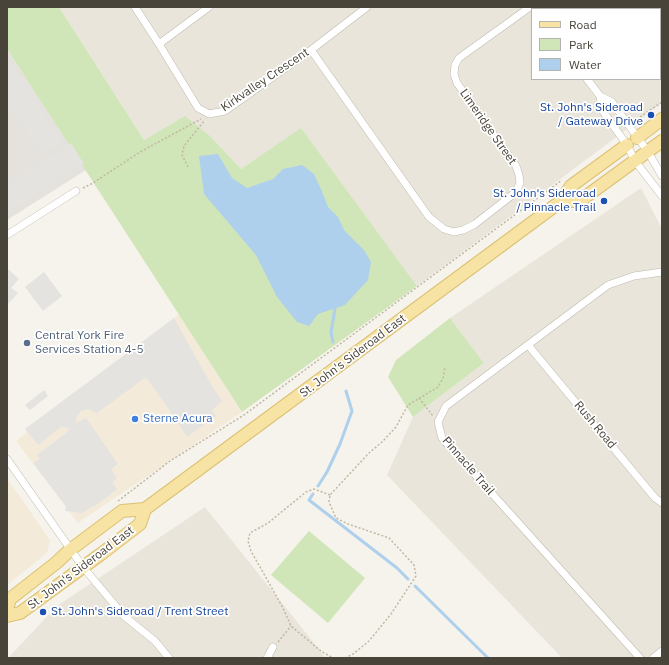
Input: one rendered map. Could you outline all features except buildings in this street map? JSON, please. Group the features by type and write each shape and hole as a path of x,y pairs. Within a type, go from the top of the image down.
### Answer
{"main road":[{"path":"637,138 662,118"},
{"path":"560,202 581,200 662,141"},
{"name":"St. John's Sideroad East","path":"7,610 10,599 56,563 70,550 122,511 145,509 560,202 571,186 627,145"},
{"name":"St. John's Sideroad East","path":"7,616 20,613 140,524 145,509"}],"street":[{"name":"Kirkvalley Crescent","path":"135,7 198,108 210,114 225,111 311,50 367,7"},
{"path":"159,44 209,7"},
{"name":"Limeridge Street","path":"311,50 429,217 444,229 454,232 463,230 475,224 516,192 520,183 516,166 457,83 454,74 456,65 459,58 530,7"},
{"path":"588,80 600,96 612,102 648,152 662,176"},
{"path":"600,96 602,110 627,145 636,161 662,196"},
{"path":"7,235 76,191"},
{"name":"Pinnacle Trail","path":"640,658 442,438 438,422 446,406 608,285 634,276 662,272"},
{"name":"Rush Road","path":"528,345 655,498 662,503"},
{"path":"7,459 83,567 124,616 155,641 169,658"},
{"path":"267,658 273,647"},
{"path":"653,658 662,651"}],"path":[{"path":"640,117 662,102"},
{"path":"188,167 182,155 184,146 210,114"},
{"path":"76,191 93,183 140,152 210,114"},
{"path":"113,505 170,461 244,415 566,177"},
{"path":"345,658 353,654 369,641 391,614 416,576 414,566 389,538 373,531 348,524 336,518 329,502 330,495 369,453 396,427 408,405 438,387 443,378 445,367"},
{"path":"419,398 438,422"},
{"path":"330,495 314,489 306,492 268,523 250,533 248,541 251,551 283,608 291,626 321,651 333,658"},
{"path":"273,647 291,626"}],"shaded area":[{"path":"59,7 662,7 662,103 417,286 301,129 241,169 211,137 144,140"},
{"path":"7,49 86,170 7,220"},
{"path":"7,56 63,142 42,154 12,108 7,112"},
{"path":"71,143 84,164 7,213 7,184"},
{"path":"641,188 662,229 662,658 562,658 387,475 413,417 484,363 450,318"},
{"path":"8,269 19,279 11,288 18,293 7,305 7,270"},
{"path":"44,272 62,296 43,311 25,287"},
{"path":"179,314 242,412 78,523 16,441"},
{"path":"174,318 222,401 212,410 216,416 187,437 146,377 97,413 89,409 81,411 76,418 76,423 86,418 118,464 111,469 117,478 112,482 117,489 99,503 82,513 65,511 66,506 33,463 40,459 37,455 66,433 69,428 61,427 38,445 25,429"},
{"path":"44,390 48,396 30,410 25,405"},
{"path":"7,478 50,540 47,553 7,585"},
{"path":"205,507 326,658 8,658 57,606"}],"green space":[{"path":"7,7 59,7 144,140 185,116 211,137 241,169 301,128 417,286 242,412 7,49"},
{"path":"450,318 484,363 413,417 388,377 396,360"},
{"path":"309,531 365,578 328,623 271,575"}],"water":[{"path":"218,154 232,178 247,188 273,179 283,169 302,165 314,174 328,207 338,217 344,230 364,250 371,262 368,280 345,305 318,314 309,326 297,322 277,297 256,255 204,194 199,156"}],"waterway":[{"path":"333,342 331,333 335,308"},
{"path":"318,486 327,472 340,444 352,411 346,391"},
{"path":"313,494 309,500 397,568 408,579"},
{"path":"415,586 488,658"}],"place":[{"name":"St. John's Sideroad / Gateway Drive","path":"651,115"},
{"name":"St. John's Sideroad / Pinnacle Trail","path":"604,201"},
{"name":"Central York Fire Services Station 4-5","path":"27,343"},
{"name":"Sterne Acura","path":"135,419"},
{"name":"St. John's Sideroad / Trent Street","path":"43,612"}]}
